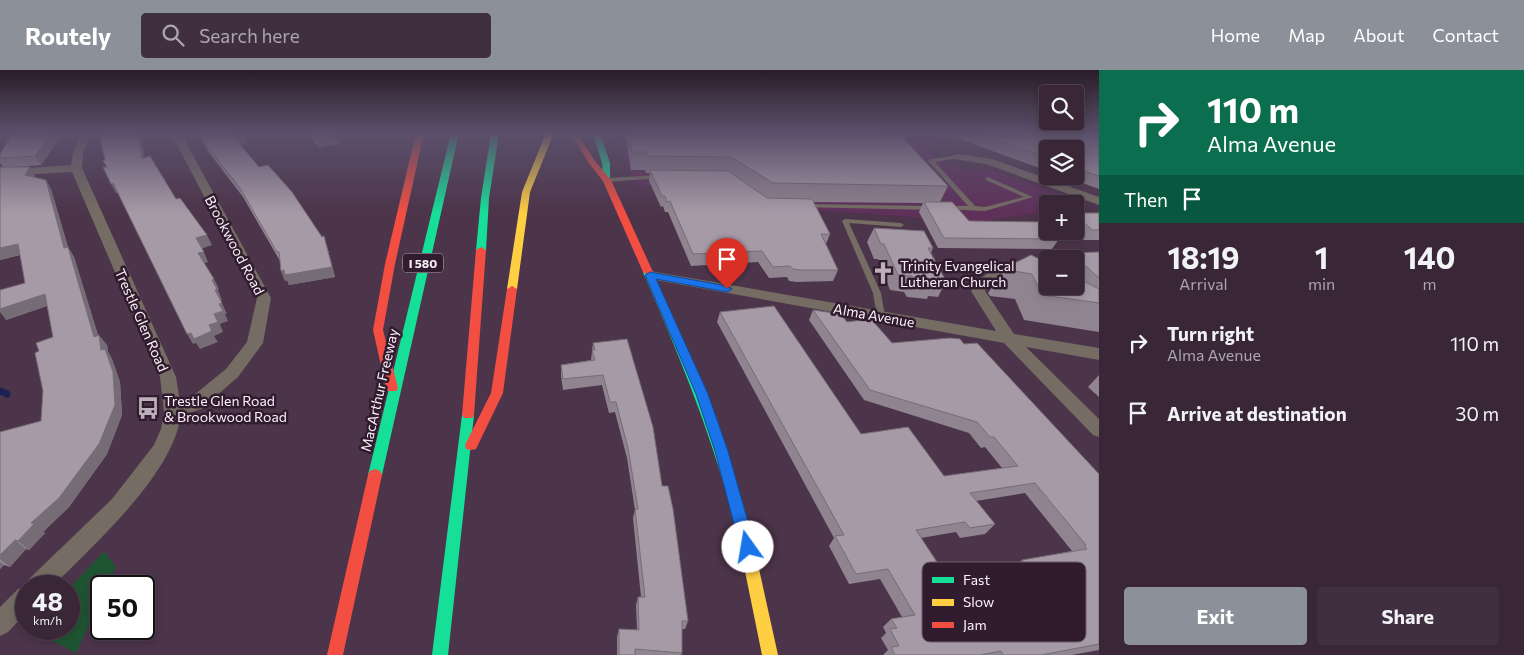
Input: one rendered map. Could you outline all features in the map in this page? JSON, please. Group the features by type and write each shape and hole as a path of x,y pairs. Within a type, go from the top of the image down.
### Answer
{"main road":[{"path":"394,394 378,330 390,264 414,160"},
{"path":"411,174 416,160"},
{"name":"MacArthur Freeway","path":"335,655 449,160"},
{"path":"440,655 464,460 485,198 491,160"},
{"path":"464,460 496,393 526,192 539,160"},
{"path":"591,160 607,180 702,394 722,451 740,514 770,655"},
{"path":"605,160 607,180"}],"street":[{"path":"0,173 76,168 77,160"},
{"name":"Brookwood Road","path":"173,412 195,404 232,372 255,343 264,298 191,160"},
{"path":"983,160 1099,202"},
{"name":"Trestle Glen Road","path":"49,575 119,505 162,449 170,429 173,412 168,377 102,231 76,168"},
{"path":"1039,264 996,271 984,280 978,290 1010,340 1099,430"},
{"name":"Alma Avenue","path":"650,275 1010,340 1099,354"},
{"path":"0,624 15,608"}],"lane":[{"path":"936,160 931,161 973,208"},
{"path":"607,180 668,177"},
{"path":"796,206 985,209 1030,197 988,179"},
{"path":"881,316 877,293 845,221 901,225"}],"shaded area":[{"path":"625,160 938,160 961,169 992,170 1063,195 1039,195 1039,212 979,222 815,210 724,185 636,186"}],"green space":[{"path":"104,551 116,567 112,575 90,575 90,622 76,653 51,640 80,640 80,577"}],"building":[{"path":"153,160 176,199 180,198 207,235 196,238 204,252 198,253 214,279 212,280 222,303 219,304 223,311 214,314 218,322 209,325 212,331 194,339 191,333 187,334 113,183 111,184 103,167 107,167 103,161"},
{"path":"218,160 253,160 259,167 268,165 292,192 322,237 324,236 332,267 285,275 284,270 281,271 279,252 277,252 240,188"},
{"path":"736,160 924,160 948,186 773,183"},
{"path":"1084,160 1099,160 1099,176 1084,171"},
{"path":"0,167 30,167 25,175 46,180 64,248 68,247 94,337 99,335 101,350 105,349 113,372 115,405 99,444 59,498 31,523 34,524 18,541 15,540 0,555 0,432 41,421 43,391 35,353 39,351 36,343 53,337 45,294 0,309 0,290 25,283 18,244 0,248"},
{"path":"650,170 728,171 767,198 812,199 830,234 821,234 838,270 801,270 793,269 790,266 773,267 762,251 693,254 670,201 667,202 665,196 662,196"},
{"path":"924,202 952,202 969,221 1039,222 1039,239 944,238"},
{"path":"1084,213 1099,213 1099,230 1092,230 1084,222"},
{"path":"874,228 924,231 933,248 928,248 946,281 934,280 935,284 915,282 912,276 898,275 884,244 881,244"},
{"path":"1099,252 1099,278 1084,265 1084,253"},
{"path":"1031,255 1039,259 1039,289 1032,274 1007,270 1005,268"},
{"path":"1084,282 1099,289 1099,303 1042,295 1084,295"},
{"path":"774,306 861,434 908,427 944,476 1018,466 994,437 990,437 977,422 870,390 813,310 841,314 847,322 871,319 892,343 950,338 960,339 964,344 977,343 1099,474 1099,644 1041,655 1003,655 1001,651 980,655 895,655 891,647 899,646 890,629 897,628 891,619 915,615 888,569 856,574 835,536 844,535 720,312"},
{"path":"627,339 653,427 662,486 668,486 673,509 688,621 682,621 682,653 635,649 635,655 619,655 619,629 639,630 638,597 645,597 635,509 638,509 628,448 616,402 610,402 603,375 563,379 561,365 595,360 592,350 595,350 593,343"}],"waterway":[{"path":"0,391 7,394"}],"traffic: fast":[{"path":"375,475 449,160"},
{"path":"481,250 485,198 491,160"},
{"path":"605,160 607,176"},
{"path":"648,272 716,435 737,502 745,537"},
{"path":"440,655 468,415"}],"traffic: slow":[{"path":"512,289 526,192 539,160"},
{"path":"745,537 770,655"}],"traffic: jam":[{"path":"392,388 378,330 390,264 414,160"},
{"path":"591,160 607,180 648,272"},
{"path":"468,415 481,250"},
{"path":"471,445 497,393 512,289"},
{"path":"335,655 375,475"}],"place":[{"name":"Trinity Evangelical Lutheran Church","path":"883,273"},
{"name":"Trestle Glen Road & Brookwood Road","path":"148,408"}],"route":[{"path":"727,289 650,275 702,394 722,451 748,547"}]}
